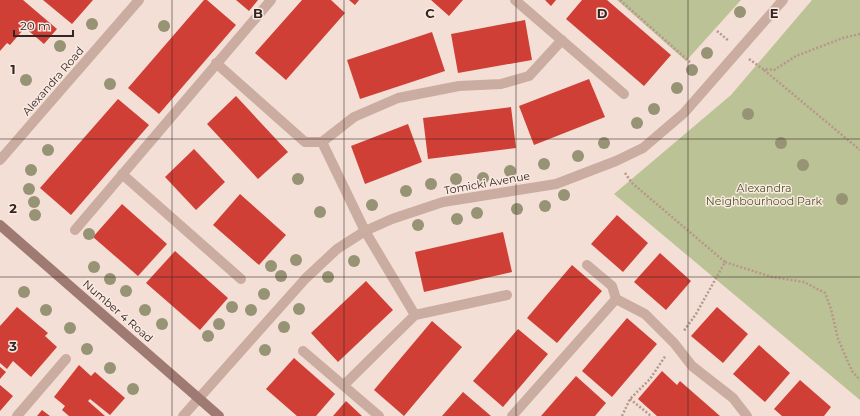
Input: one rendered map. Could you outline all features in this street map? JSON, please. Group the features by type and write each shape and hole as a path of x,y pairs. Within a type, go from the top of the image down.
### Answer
{"main road":[{"name":"Number 4 Road","path":"0,225 219,416"}],"street":[{"name":"Alexandra Road","path":"0,160 139,0"},
{"path":"75,230 271,0"},
{"path":"515,0 624,94"},
{"name":"Tomicki Avenue","path":"183,416 306,278 337,249 365,231 392,219 444,202 556,184 616,162 643,148 684,113 783,0"},
{"path":"216,63 305,142 322,142 354,117 398,98 459,86 501,84 529,76 562,40"},
{"path":"322,142 365,231 415,315"},
{"path":"122,174 241,279"},
{"path":"587,265 612,286 616,299 645,314 674,343 692,366 732,398 747,416"},
{"path":"344,385 415,315 507,295"},
{"path":"512,416 616,299"},
{"path":"303,351 379,416"},
{"path":"17,416 66,359"}],"path":[{"path":"620,0 690,62"},
{"path":"763,69 774,70 796,56 843,38 860,34"},
{"path":"752,62 763,69 860,150"},
{"path":"616,162 632,183 725,262 772,278 804,282 825,293 831,309 838,339 852,371 860,380"},
{"path":"622,416 630,400 650,379 674,343 696,314 725,262"},
{"path":"630,400 651,416"}],"green space":[{"path":"617,0 741,0 686,61"},
{"name":"Alexandra Neighbourhood Park","path":"812,0 860,0 860,400 614,194 731,95"}],"building":[{"path":"0,0 23,0 57,29 44,44 23,26 21,28 23,30 10,45 7,43 0,51"},
{"path":"43,0 93,0 72,24"},
{"path":"204,0 207,0 236,25 159,114 128,88"},
{"path":"236,0 258,0 249,11"},
{"path":"302,0 331,0 345,13 286,80 255,53"},
{"path":"349,0 359,0 355,5"},
{"path":"431,0 463,0 449,16"},
{"path":"545,0 556,0 551,6"},
{"path":"582,0 607,0 671,55 644,86 566,19"},
{"path":"525,20 532,60 458,73 451,34"},
{"path":"432,32 445,71 360,99 347,60"},
{"path":"589,79 605,117 534,145 519,106"},
{"path":"236,96 288,152 258,179 207,124"},
{"path":"118,99 149,125 71,215 40,188"},
{"path":"511,107 516,148 428,159 423,118"},
{"path":"408,124 422,162 365,184 351,146"},
{"path":"194,149 225,182 196,210 165,177"},
{"path":"240,194 286,235 259,265 213,225"},
{"path":"122,204 167,244 138,276 93,237"},
{"path":"617,215 648,243 623,272 591,244"},
{"path":"503,232 512,272 424,292 415,252"},
{"path":"175,251 228,298 200,330 146,283"},
{"path":"660,253 691,281 666,310 634,282"},
{"path":"572,265 602,291 557,343 527,318"},
{"path":"366,281 393,310 338,362 311,333"},
{"path":"17,307 48,333 45,336 57,347 31,377 13,361 7,369 0,363 0,326"},
{"path":"717,307 748,334 723,363 691,336"},
{"path":"627,318 657,344 612,397 582,371"},
{"path":"432,321 462,347 404,416 374,390"},
{"path":"518,329 548,354 503,407 473,381"},
{"path":"759,345 790,373 765,402 733,374"},
{"path":"294,358 335,394 316,416 297,416 266,389"},
{"path":"79,365 91,376 95,372 125,398 110,415 90,399 88,401 105,416 69,416 62,410 65,406 54,397"},
{"path":"0,367 6,372 0,379"},
{"path":"662,371 677,385 680,381 720,416 657,416 638,399"},
{"path":"576,376 606,403 595,416 541,416"},
{"path":"800,380 831,407 824,416 782,416 774,409"},
{"path":"0,385 13,396 0,411"},
{"path":"463,392 491,416 442,416"},
{"path":"346,401 362,416 333,416"},
{"path":"42,410 50,416 37,416"}]}
